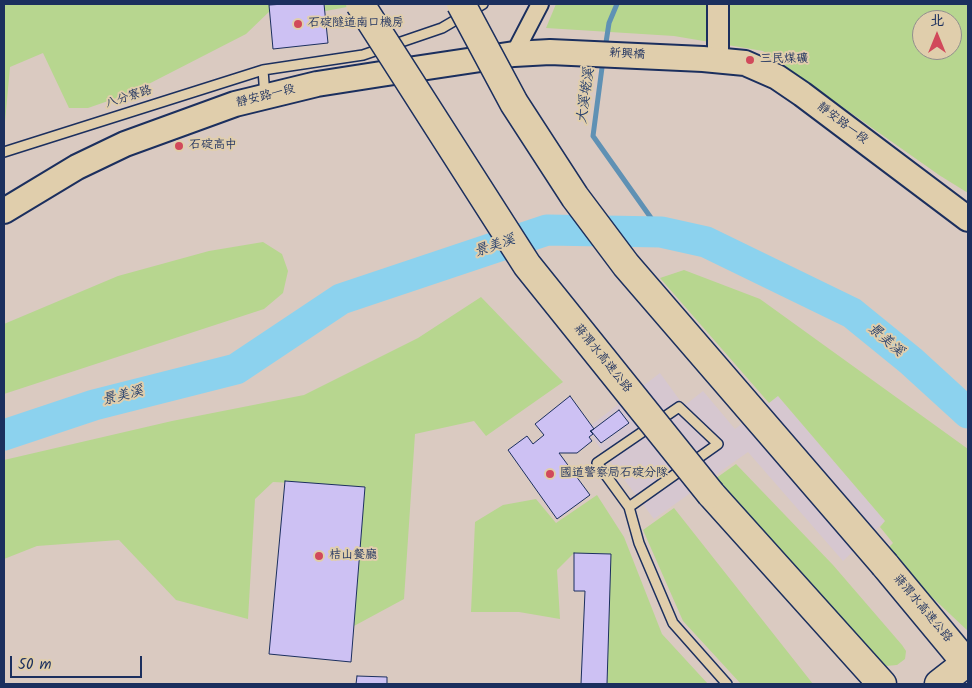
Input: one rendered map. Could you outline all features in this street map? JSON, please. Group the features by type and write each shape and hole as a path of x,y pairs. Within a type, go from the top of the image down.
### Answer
{"highway":[{"name":"蔣渭水高速公路","path":"360,4 527,265 711,494 882,684"},
{"name":"蔣渭水高速公路","path":"461,4 514,103 575,197 626,265 885,565 968,657"},
{"path":"711,494 857,684"},
{"path":"939,684 968,657"}],"main road":[{"name":"靜安路一段","path":"4,211 77,167 125,144 235,104 326,83 514,54 550,52"},
{"name":"新興橋","path":"550,52 711,60"},
{"name":"靜安路一段","path":"711,60 745,63 777,77 968,219"}],"street":[{"path":"514,54 540,4"},
{"path":"711,60 718,4"}],"lane":[{"name":"八分寮路","path":"4,152 263,70 363,55 442,28 483,4"},
{"path":"263,70 266,96"},
{"path":"629,507 718,444 679,407 597,464 629,507 639,543 673,623 727,684"}],"shaded area":[{"path":"660,373 684,406 703,391 735,429 778,396 885,521 843,561 748,452 654,519 586,429"}],"green space":[{"path":"4,4 363,4 315,13 273,8 246,34 131,93 88,108 69,108 43,53 10,67 4,133"},
{"path":"556,4 968,4 968,193 939,175 763,51 674,36 546,28"},
{"path":"263,242 282,254 288,271 283,293 264,309 4,394 4,324 118,276 209,251"},
{"path":"684,270 760,299 968,449 968,631 884,552 893,543 880,527 885,521 778,396 769,403 660,278"},
{"path":"481,297 563,382 486,436 474,421 415,434 404,599 354,626 365,487 273,482 255,499 248,619 176,600 119,540 37,546 4,559 4,460 172,421 304,395 418,338"},
{"path":"736,464 833,565 902,645 906,651 905,659 897,665 886,666 876,662 712,481"},
{"path":"597,495 624,537 662,634 708,684 607,684 610,554 574,553 557,570 560,619 519,612 471,612 475,522 503,505 536,499 556,523"},
{"path":"674,508 813,684 741,684 683,621 643,530"}],"building":[{"name":"石碇隧道南口機房","path":"324,4 328,43 273,49 269,5"},
{"name":"國道警察局石碇分隊","path":"570,396 594,429 590,431 593,434 589,437 592,441 577,453 559,453 590,495 557,519 508,450 527,436 533,444 544,435 535,424"},
{"path":"619,410 629,423 601,443 591,431"},
{"name":"桔山餐廳","path":"285,481 365,487 351,662 269,654"},
{"path":"574,553 611,554 607,684 581,684 585,591 574,591"},
{"path":"357,676 387,677 387,684 356,684"}],"waterway":[{"name":"大溪墘溪","path":"605,49 609,23 617,4"},
{"name":"大溪墘溪","path":"603,60 593,136 661,232"},
{"name":"景美溪","path":"4,435 94,405 236,369 341,299 547,230 661,232 706,242 852,313 911,361 968,413"}],"place":[{"name":"石碇隧道南口機房","path":"298,24"},
{"name":"三民煤礦","path":"750,60"},
{"name":"石碇高中","path":"179,146"},
{"name":"國道警察局石碇分隊","path":"550,474"},
{"name":"桔山餐廳","path":"319,556"}]}
